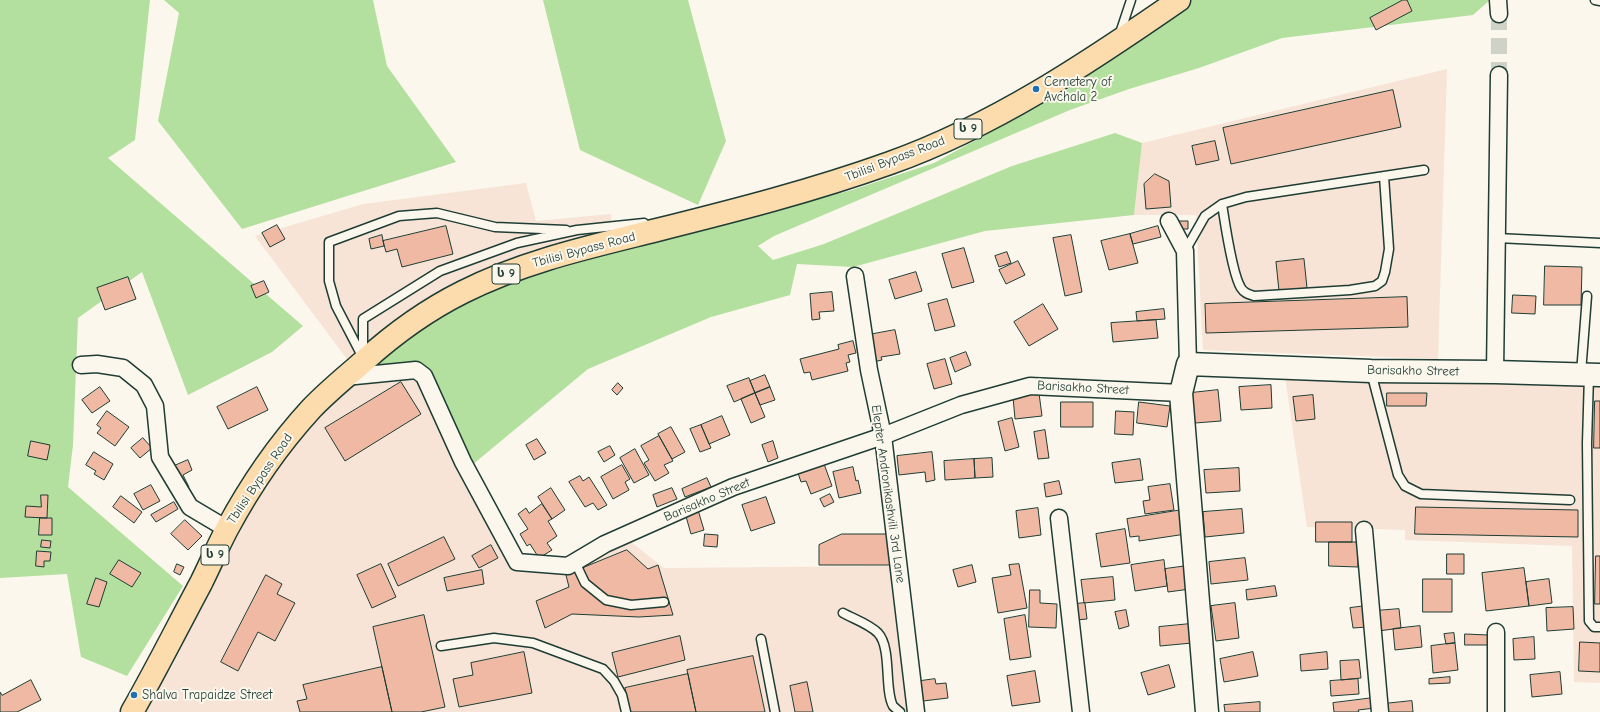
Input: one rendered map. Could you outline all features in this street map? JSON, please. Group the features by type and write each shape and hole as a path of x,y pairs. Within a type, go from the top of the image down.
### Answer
{"highway":[{"name":"Tbilisi Bypass Road","path":"132,712 158,667 227,529 266,465 283,441 312,407 363,359 407,325 464,291 529,264 813,190 894,162 930,147 977,125 1055,82 1116,44 1179,0"}],"street":[{"path":"1495,372 1500,75"},
{"path":"1169,221 1186,251 1188,364 1181,393 1207,712"},
{"name":"Elepter Andronikashvili 3rd Lane","path":"854,276 869,370 883,436 916,712"},
{"path":"81,366 97,364 123,368 144,385 155,406 160,457 190,507 227,529"},
{"name":"Barisakho Street","path":"1188,364 1371,371 1590,374"},
{"name":"Barisakho Street","path":"345,376 416,370 424,376 463,462 517,562 568,566 605,544 733,487 883,436 961,405 1030,386 1181,393"},
{"path":"1059,518 1081,712"},
{"path":"1364,530 1380,712"},
{"path":"1496,632 1496,712"}],"lane":[{"path":"1116,44 1131,0"},
{"path":"1595,0 1600,1"},
{"path":"1186,251 1205,216 1222,204 1246,197 1424,170"},
{"path":"1222,204 1236,275 1240,286 1245,292 1254,296 1350,290 1375,286 1382,281 1389,249 1384,176"},
{"path":"363,359 363,319 440,271 517,243 577,230 638,224 734,211"},
{"path":"363,359 334,300 329,282 329,242 399,216 437,213 495,227 577,230"},
{"path":"1497,238 1600,243"},
{"path":"1587,296 1590,374 1587,450 1589,621 1594,627 1600,627"},
{"path":"1371,371 1398,475 1405,486 1421,494 1570,500"},
{"path":"575,562 585,583 606,600 631,605 664,602"},
{"path":"843,613 878,633 881,639 887,670 890,697 894,707 900,712"},
{"path":"441,646 494,638 533,643 603,669 614,681 622,695 626,712"},
{"path":"761,640 775,712"}],"shaded area":[{"path":"1447,69 1438,359 1203,350 1196,215 1134,215 1142,143"},
{"path":"526,183 536,221 611,214 612,235 423,311 347,359 255,236 363,204"},
{"path":"410,375 421,380 458,465 517,572 566,574 626,538 664,568 892,566 908,712 145,712 174,663 245,516 295,445 355,380"},
{"path":"1285,377 1600,387 1600,683 1574,682 1572,546 1405,540 1405,530 1307,527"}],"green space":[{"path":"0,0 150,0 135,140 108,158 303,326 272,352 188,395 142,272 78,318 73,445 68,487 183,586 127,676 81,657 67,574 0,578"},
{"path":"164,0 373,0 387,66 456,162 242,229 158,121 179,13"},
{"path":"543,0 688,0 726,141 698,205 580,150"},
{"path":"1192,0 1490,0 1473,15 1282,38 1199,68 1129,89 1070,110 774,236 758,246 773,260 824,244 1012,166 1115,133 1142,143 1134,215 985,231 853,267 797,264 790,295 711,317 588,369 472,465 430,373 369,367 407,334 457,306 502,287 608,254 852,190 934,163 1067,90"}],"building":[{"path":"1403,0 1407,0 1412,11 1376,30 1370,18"},
{"path":"1393,90 1401,127 1231,164 1223,128"},
{"path":"1215,141 1219,160 1196,165 1192,146"},
{"path":"1155,174 1169,181 1171,207 1146,209 1144,184"},
{"path":"1179,221 1188,221 1188,229 1179,229"},
{"path":"277,225 285,239 270,247 262,233"},
{"path":"446,226 453,254 402,267 397,249 386,252 383,241"},
{"path":"1158,226 1161,237 1133,244 1130,234"},
{"path":"1130,234 1138,263 1109,270 1101,241"},
{"path":"382,235 384,246 371,249 369,239"},
{"path":"1071,235 1082,292 1065,296 1053,238"},
{"path":"964,248 974,282 952,288 942,254"},
{"path":"1007,252 1011,263 999,267 995,256"},
{"path":"1304,259 1307,288 1279,291 1276,262"},
{"path":"1018,261 1025,275 1006,284 999,270"},
{"path":"1545,266 1582,267 1581,305 1544,305"},
{"path":"916,272 922,291 895,299 889,280"},
{"path":"128,277 136,299 105,310 97,288"},
{"path":"264,281 269,292 256,298 251,286"},
{"path":"832,292 834,311 819,312 820,319 812,320 810,294"},
{"path":"1513,295 1536,296 1535,314 1512,313"},
{"path":"1407,297 1408,327 1206,333 1205,304"},
{"path":"947,299 955,326 935,331 928,304"},
{"path":"1043,304 1058,329 1029,346 1014,322"},
{"path":"1164,309 1165,319 1137,321 1136,312"},
{"path":"1156,320 1158,338 1113,342 1111,323"},
{"path":"895,330 900,354 881,357 882,360 873,362 868,335"},
{"path":"853,341 856,353 848,355 850,362 846,363 848,371 812,380 810,372 804,373 800,359 839,349 838,345"},
{"path":"966,352 971,365 955,372 950,358"},
{"path":"945,359 952,384 934,389 927,364"},
{"path":"765,375 770,387 755,393 750,381"},
{"path":"749,378 755,393 734,402 727,386"},
{"path":"401,382 421,414 345,461 325,428"},
{"path":"618,383 623,388 617,395 612,390"},
{"path":"1271,385 1272,408 1241,410 1239,387"},
{"path":"100,387 110,401 92,413 82,400"},
{"path":"257,387 268,410 228,429 217,407"},
{"path":"770,387 775,400 760,405 755,393"},
{"path":"1218,390 1221,421 1195,423 1191,393"},
{"path":"755,393 765,417 751,423 741,399"},
{"path":"1039,393 1042,416 1015,419 1013,397"},
{"path":"1387,393 1427,393 1426,406 1387,406"},
{"path":"1313,395 1315,419 1296,421 1293,397"},
{"path":"1595,401 1600,401 1600,448 1594,448"},
{"path":"1061,402 1093,402 1093,427 1061,427"},
{"path":"1139,402 1170,406 1167,427 1137,423"},
{"path":"107,411 129,427 115,446 97,433 101,428 97,425"},
{"path":"1116,411 1134,412 1133,435 1115,434"},
{"path":"722,416 730,435 709,444 701,425"},
{"path":"1012,418 1019,447 1005,451 998,422"},
{"path":"701,425 711,448 700,452 690,429"},
{"path":"671,427 685,452 672,459 658,434"},
{"path":"1045,430 1049,458 1038,459 1034,432"},
{"path":"659,436 673,461 664,465 669,473 655,481 644,463 649,460 641,446"},
{"path":"143,438 152,448 140,458 131,448"},
{"path":"537,439 546,453 534,460 526,445"},
{"path":"31,441 50,445 47,460 28,456"},
{"path":"773,441 778,458 768,462 762,445"},
{"path":"610,446 615,455 604,462 598,452"},
{"path":"635,449 649,475 634,483 620,458"},
{"path":"94,452 113,464 104,480 94,474 96,471 86,465"},
{"path":"932,452 935,480 926,482 925,472 899,475 897,456"},
{"path":"992,458 993,477 975,478 974,459"},
{"path":"974,459 975,478 945,480 944,461"},
{"path":"1140,459 1143,480 1115,483 1112,463"},
{"path":"188,460 192,470 183,475 189,487 183,490 172,467"},
{"path":"823,461 832,486 811,494 806,481 801,482 797,470"},
{"path":"622,465 630,479 625,482 629,490 613,499 601,477"},
{"path":"853,467 856,481 858,480 861,493 839,498 833,472"},
{"path":"1239,468 1240,491 1206,493 1204,470"},
{"path":"580,476 583,481 589,477 607,505 598,510 593,503 585,507 569,482"},
{"path":"707,478 711,487 685,497 682,489"},
{"path":"1059,481 1062,494 1046,497 1044,484"},
{"path":"1170,484 1174,510 1145,514 1143,501 1150,500 1148,487"},
{"path":"151,485 160,501 143,510 134,494"},
{"path":"551,488 565,510 552,519 538,497"},
{"path":"672,488 677,499 657,507 653,495"},
{"path":"830,494 834,502 824,507 820,499"},
{"path":"41,495 48,495 47,518 25,517 26,506 41,507"},
{"path":"121,496 142,512 134,523 113,507"},
{"path":"766,497 775,523 751,531 742,505"},
{"path":"174,502 178,509 156,522 151,515"},
{"path":"542,504 552,519 548,521 557,536 547,543 552,550 539,558 530,544 527,546 520,534 528,529 518,514 526,508 529,513"},
{"path":"1416,507 1578,510 1578,537 1415,534"},
{"path":"1038,508 1041,535 1019,538 1016,511"},
{"path":"1242,509 1244,533 1205,537 1203,512"},
{"path":"698,510 704,530 691,534 685,513"},
{"path":"1182,510 1186,534 1139,541 1139,536 1130,537 1127,519"},
{"path":"40,518 52,518 52,535 39,535"},
{"path":"185,520 202,536 188,550 171,534"},
{"path":"1316,522 1352,522 1352,542 1316,542"},
{"path":"1125,529 1130,563 1101,567 1096,534"},
{"path":"705,534 718,535 717,547 704,546"},
{"path":"842,534 890,534 890,565 819,565 819,545"},
{"path":"444,537 455,559 398,586 388,564"},
{"path":"42,540 51,541 50,548 41,547"},
{"path":"1329,542 1358,542 1358,567 1329,566"},
{"path":"491,545 498,558 479,568 472,556"},
{"path":"627,550 648,569 658,565 673,615 639,617 572,614 545,628 536,601 569,587 566,575"},
{"path":"37,551 51,552 50,561 44,561 44,567 36,566"},
{"path":"1447,554 1464,554 1464,574 1447,574"},
{"path":"1596,556 1600,556 1600,604 1595,604"},
{"path":"1245,558 1248,580 1211,584 1209,562"},
{"path":"119,560 141,573 132,587 110,574"},
{"path":"1164,560 1167,586 1135,591 1131,565"},
{"path":"177,564 184,567 180,575 174,572"},
{"path":"381,564 396,597 372,608 357,575"},
{"path":"1019,564 1027,608 998,613 992,578 1011,575 1009,565"},
{"path":"972,565 976,582 958,587 953,570"},
{"path":"1187,566 1190,589 1168,592 1165,569"},
{"path":"1524,568 1529,606 1486,611 1482,573"},
{"path":"482,570 484,584 447,591 444,578"},
{"path":"266,575 282,584 277,594 295,603 275,641 258,632 238,671 221,662"},
{"path":"1113,577 1115,600 1084,603 1081,580"},
{"path":"96,578 107,582 99,607 87,604"},
{"path":"1423,579 1452,579 1452,612 1423,612"},
{"path":"1549,579 1552,603 1529,606 1526,582"},
{"path":"1275,586 1277,596 1247,600 1246,590"},
{"path":"1030,590 1040,590 1040,603 1057,604 1056,628 1029,627"},
{"path":"1085,603 1087,619 1076,620 1075,604"},
{"path":"1235,603 1239,638 1216,641 1211,606"},
{"path":"1366,606 1368,627 1353,628 1350,608"},
{"path":"1573,607 1574,629 1547,631 1546,608"},
{"path":"1399,609 1401,628 1378,631 1375,611"},
{"path":"1126,610 1129,626 1119,629 1115,612"},
{"path":"424,615 445,707 421,712 392,712 373,627"},
{"path":"1025,615 1031,657 1010,660 1004,619"},
{"path":"1190,624 1192,643 1160,646 1159,627"},
{"path":"1420,626 1422,647 1395,650 1393,629"},
{"path":"1454,633 1455,643 1446,644 1444,634"},
{"path":"1465,634 1488,635 1488,645 1465,645"},
{"path":"680,636 685,660 618,677 612,653"},
{"path":"1534,637 1535,659 1514,660 1513,639"},
{"path":"1580,642 1600,643 1600,672 1579,671"},
{"path":"1455,643 1458,670 1433,673 1431,646"},
{"path":"524,652 532,693 459,707 453,679 473,675 471,663"},
{"path":"1253,652 1258,676 1224,682 1220,659"},
{"path":"1327,652 1328,669 1301,671 1300,655"},
{"path":"753,656 765,712 696,712 687,670"},
{"path":"1359,660 1361,678 1341,680 1340,661"},
{"path":"1169,665 1175,687 1148,695 1141,673"},
{"path":"382,667 392,712 300,712 297,701 307,699 303,685"},
{"path":"1035,671 1040,702 1012,706 1007,676"},
{"path":"1560,672 1562,694 1532,697 1530,675"},
{"path":"688,674 696,712 630,712 625,688"},
{"path":"1450,677 1450,683 1429,684 1429,679"},
{"path":"935,679 936,684 946,683 948,698 923,701 921,681"},
{"path":"1358,679 1359,694 1331,696 1330,681"},
{"path":"31,680 41,700 17,712 0,712 0,692 2,695"},
{"path":"807,682 813,712 795,712 790,686"},
{"path":"1373,698 1375,708 1358,710 1359,712 1334,712 1333,703"},
{"path":"1412,701 1413,712 1384,712 1383,704"},
{"path":"1260,702 1260,712 1225,712 1224,705"}],"tunnel":[{"path":"1499,14 1499,75"}],"place":[{"name":"Cemetery of Avchala 2","path":"1036,89"},
{"name":"Shalva Trapaidze Street","path":"134,695"}]}
